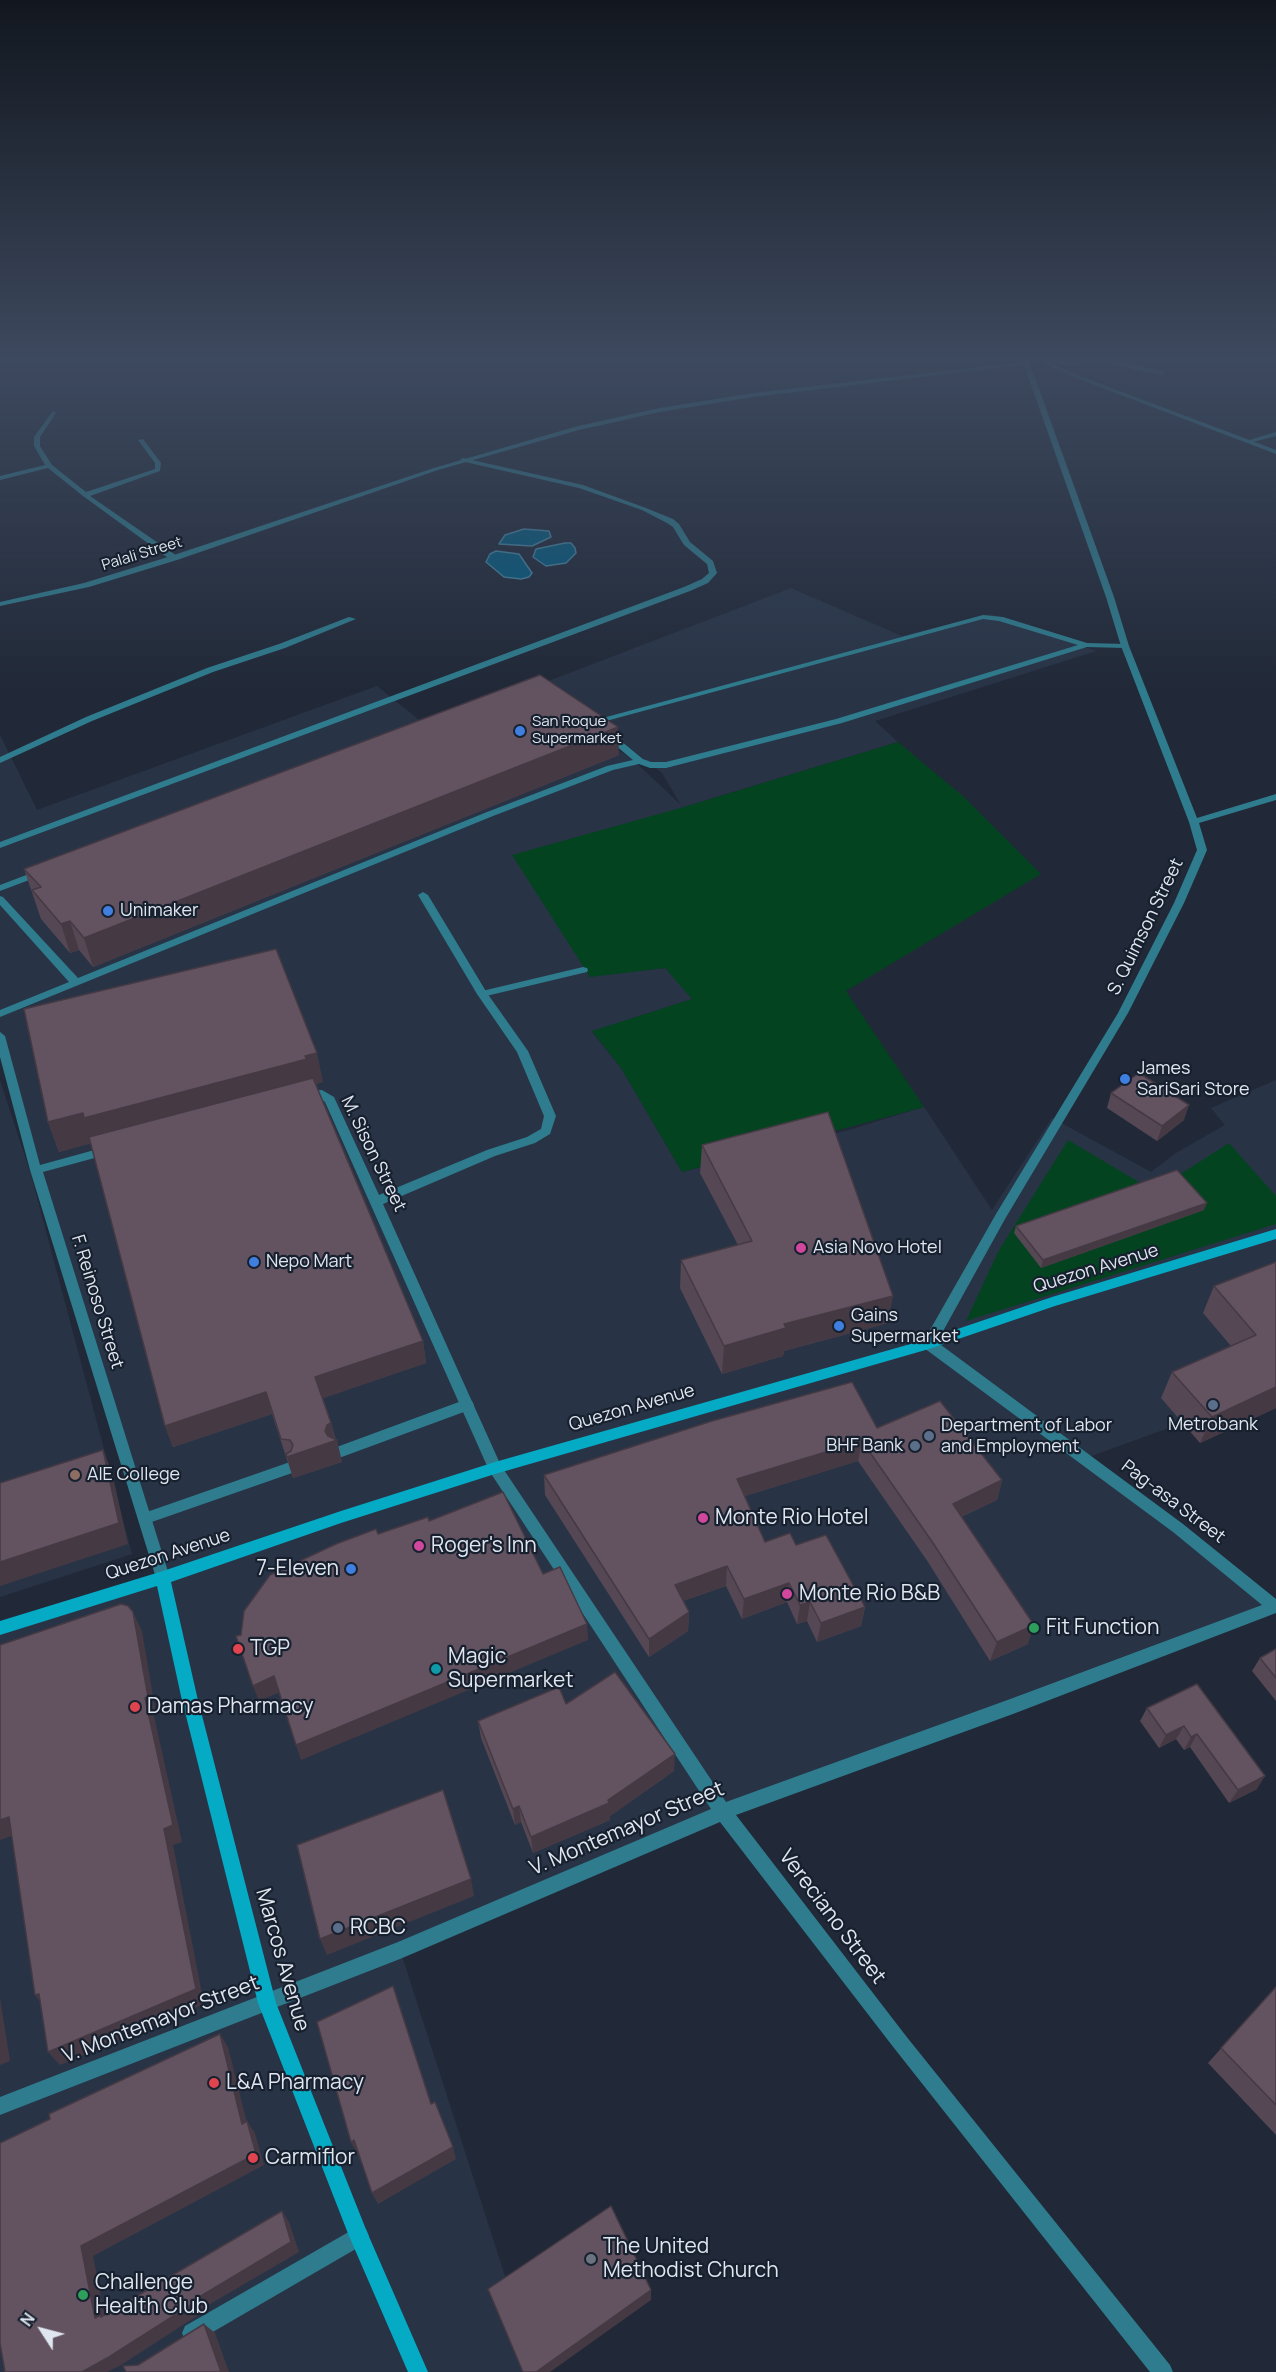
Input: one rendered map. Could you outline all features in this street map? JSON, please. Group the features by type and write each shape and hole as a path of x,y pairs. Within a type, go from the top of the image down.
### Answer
{"main road":[{"name":"Quezon Avenue","path":"0,1628 163,1578 341,1517 495,1468 929,1344 1052,1302 1276,1234"},
{"name":"Marcos Avenue","path":"163,1578 189,1696 267,2003 359,2236 418,2372"}],"street":[{"path":"0,477 24,472"},
{"path":"56,472 174,558"},
{"path":"85,495 153,472"},
{"name":"Palali Street","path":"0,604 86,585 174,558 429,472"},
{"path":"0,845 687,590 705,581 713,573 710,563 687,543 670,521 581,486 516,472"},
{"name":"S. Quimson Street","path":"929,1344 1000,1217 1123,1013 1174,913 1202,850 1194,822 1125,646 1065,472"},
{"path":"592,722 983,617 1000,619 1086,645 1125,646"},
{"path":"0,760 89,718 188,678 352,619"},
{"path":"583,715 640,761 650,765 666,765 839,721 1086,645"},
{"path":"0,1014 490,814 584,777 640,761"},
{"path":"1194,822 1276,797"},
{"path":"0,888 51,868"},
{"path":"377,1201 492,1152 531,1140 546,1131 550,1116 522,1051 482,994 423,895"},
{"path":"0,899 75,982"},
{"path":"482,994 583,969"},
{"name":"F. Reinoso Street","path":"0,1036 36,1170 163,1578"},
{"name":"M. Sison Street","path":"295,1098 322,1094 330,1100 495,1468"},
{"path":"36,1170 116,1148"},
{"name":"Pag-asa Street","path":"929,1344 1178,1528 1276,1607"},
{"path":"339,1452 467,1405"},
{"path":"146,1518 290,1468"},
{"name":"Vereciano Street","path":"495,1468 723,1812 900,2042 1163,2372"},
{"name":"V. Montemayor Street","path":"0,2106 400,1950 723,1812 1276,1607"},
{"path":"179,2342 237,2305 359,2236"}],"shaded area":[{"path":"791,588 902,636 991,614 1096,651 875,721 898,742 684,807 590,976 666,968 692,999 592,1032 621,1068 682,1172 849,1130 924,1107 992,1210 1052,1118 1151,1172 1176,1153 1225,1125 1211,1108 1276,1080 1276,1389 1083,1459 1275,1607 723,1812 400,1950 522,2329 544,2372 0,2372 0,1628 162,1579 0,1036 0,735 37,810 377,686 428,727 578,723 632,759 681,805 662,773 546,682"},
{"path":"0,1080 31,1175 132,1554 0,1597"}],"green space":[{"path":"898,742 964,797 1041,874 846,991 924,1107 682,1172 621,1068 592,1031 692,999 665,968 590,977 512,855 684,807"},
{"path":"1068,1140 1154,1191 1229,1143 1276,1196 1276,1224 966,1321 998,1252"}],"water":[{"path":"524,529 549,531 551,537 532,546 499,544 505,535"},
{"path":"571,543 576,553 566,563 546,566 533,557 536,549"},
{"path":"496,551 519,554 532,573 529,577 521,579 504,577 486,562 490,554"}],"building":[{"path":"540,675 618,727 84,938 70,921 61,924 32,890 41,887 24,869"},
{"path":"276,949 317,1053 305,1056 307,1059 84,1118 83,1113 48,1122 24,1009"},
{"path":"1139,1073 1189,1105 1162,1126 1111,1093"},
{"name":"Nepo Mart","path":"313,1078 423,1341 315,1377 331,1423 327,1425 325,1431 328,1436 337,1440 287,1457 286,1454 291,1451 293,1445 290,1440 281,1439 266,1392 165,1426 89,1137"},
{"name":"Asia Novo Hotel","path":"828,1112 893,1296 784,1324 786,1328 724,1346 681,1260 752,1241 702,1145"},
{"path":"1177,1170 1207,1203 1043,1260 1016,1226"},
{"path":"1276,1262 1276,1387 1212,1417 1172,1372 1256,1335 1214,1286"},
{"path":"852,1382 877,1428 940,1401 1002,1480 953,1504 1034,1625 997,1642 933,1543 862,1441 737,1479 765,1542 790,1533 796,1545 826,1535 865,1607 821,1623 810,1602 800,1605 789,1583 744,1599 727,1566 675,1585 689,1612 649,1639 544,1475 712,1421"},
{"path":"103,1450 119,1523 0,1562 0,1483"},
{"path":"503,1492 543,1574 560,1567 587,1624 296,1745 274,1676 253,1686 236,1636 241,1635 244,1611 270,1575 336,1544 376,1529 378,1534 428,1517 429,1521"},
{"path":"121,1604 128,1606 133,1612 148,1697 145,1698 173,1825 164,1829 196,1989 48,2052 39,1994 35,1995 9,1817 0,1820 0,1645"},
{"path":"1276,1649 1276,1678 1260,1658"},
{"path":"615,1672 675,1754 608,1800 609,1803 531,1837 519,1806 513,1809 478,1721 559,1687 566,1704"},
{"path":"1197,1684 1265,1776 1238,1790 1197,1734 1191,1737 1184,1726 1166,1735 1147,1708"},
{"path":"443,1790 471,1879 320,1939 297,1845"},
{"path":"393,1986 431,2104 435,2102 453,2147 372,2193 354,2140 351,2142 317,2022"},
{"path":"1276,1987 1276,2105 1221,2048"},
{"path":"220,2034 242,2124 247,2121 256,2154 81,2246 95,2318 101,2315 101,2317 282,2211 291,2242 82,2372 5,2372 0,2343 0,2143 50,2119 49,2114"},
{"name":"The United Methodist Church","path":"611,2206 651,2290 536,2372 523,2372 488,2289"},
{"path":"204,2324 221,2372 126,2372 123,2366 138,2365"}],"place":[{"name":"San Roque Supermarket","path":"520,731"},
{"name":"Unimaker","path":"108,911"},
{"name":"James SariSari Store","path":"1125,1079"},
{"name":"Asia Novo Hotel","path":"801,1248"},
{"name":"Nepo Mart","path":"254,1262"},
{"name":"Gains Supermarket","path":"839,1326"},
{"name":"Metrobank","path":"1213,1405"},
{"name":"Department of Labor and Employment","path":"929,1436"},
{"name":"BHF Bank","path":"915,1446"},
{"name":"AIE College","path":"75,1475"},
{"name":"Monte Rio Hotel","path":"703,1518"},
{"name":"Roger's Inn","path":"419,1546"},
{"name":"7-Eleven","path":"351,1569"},
{"name":"Monte Rio B&B","path":"787,1594"},
{"name":"Fit Function","path":"1034,1628"},
{"name":"TGP","path":"238,1649"},
{"name":"Magic Supermarket","path":"436,1669"},
{"name":"Damas Pharmacy","path":"135,1707"},
{"name":"RCBC","path":"338,1928"},
{"name":"L&A Pharmacy","path":"214,2083"},
{"name":"Carmiflor","path":"253,2158"},
{"name":"The United Methodist Church","path":"591,2259"},
{"name":"Challenge Health Club","path":"83,2295"}]}
